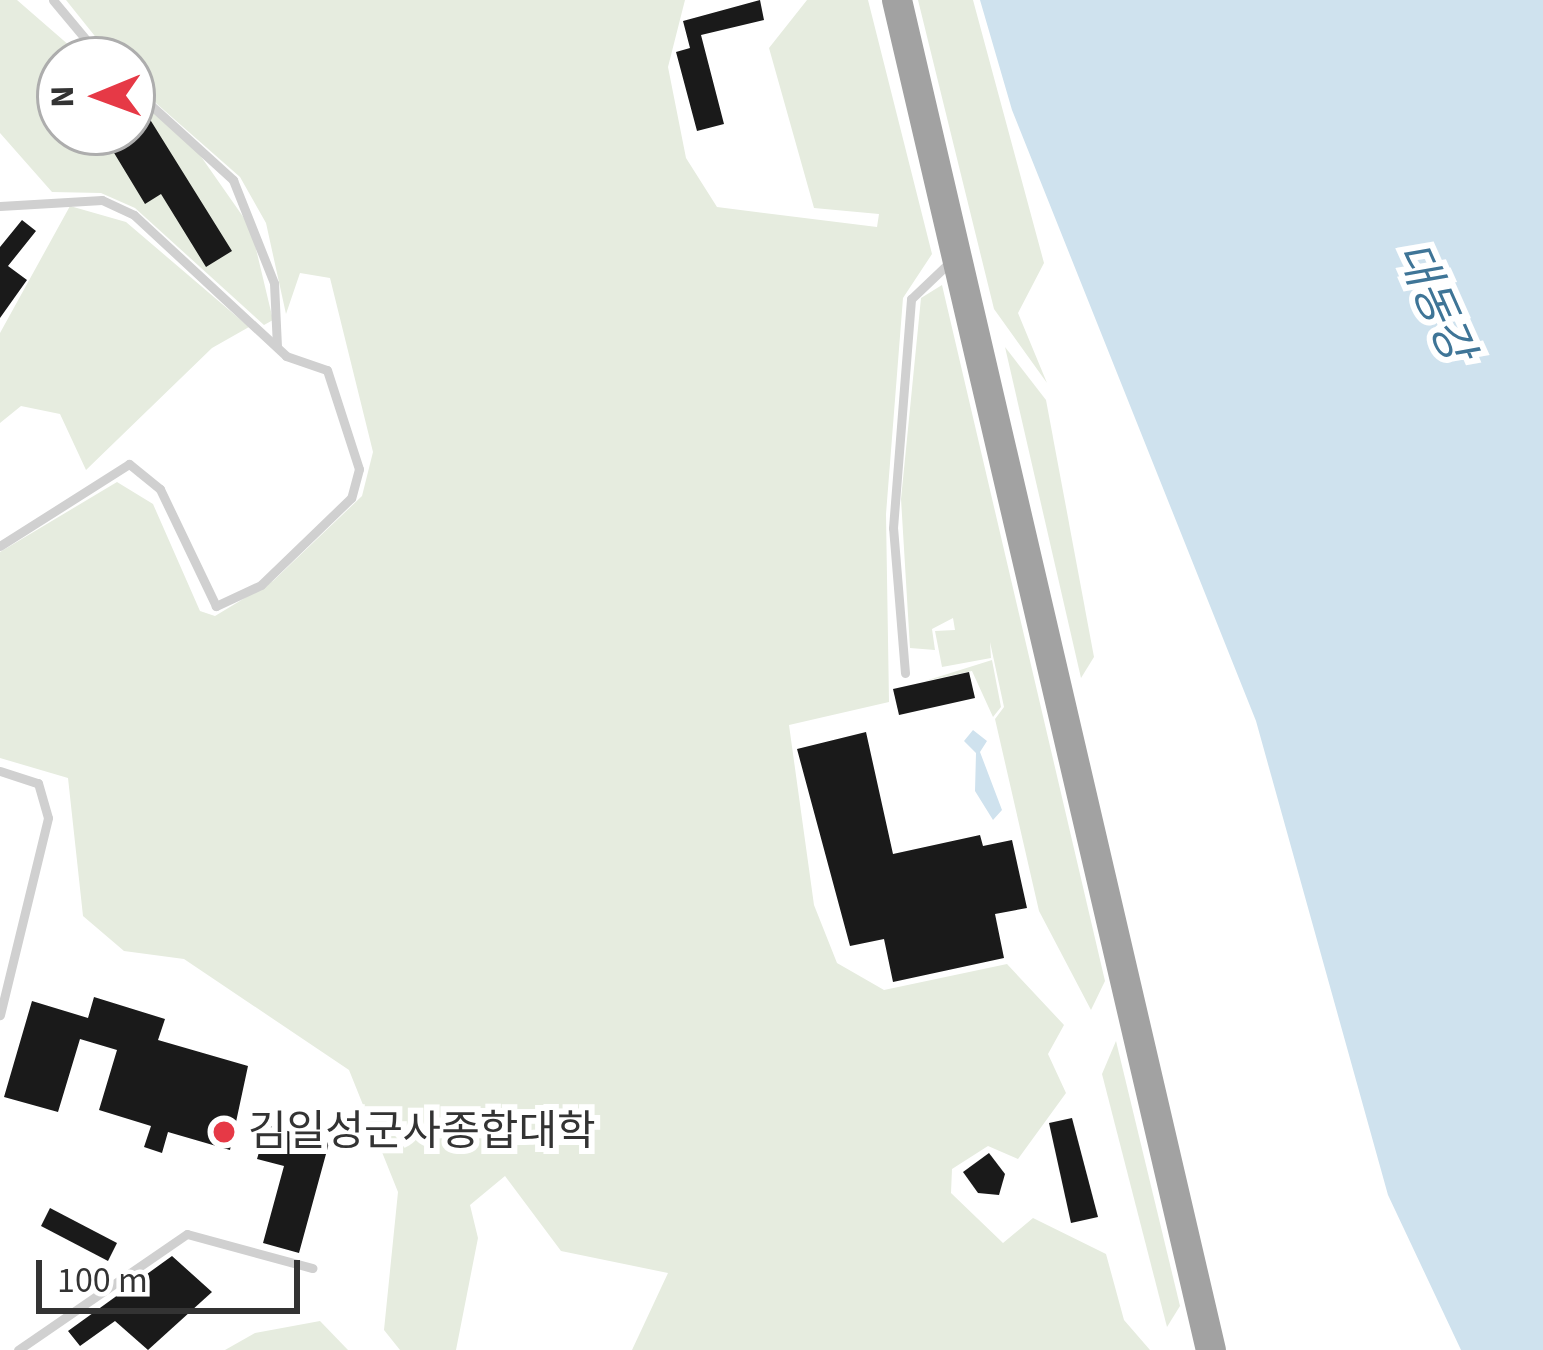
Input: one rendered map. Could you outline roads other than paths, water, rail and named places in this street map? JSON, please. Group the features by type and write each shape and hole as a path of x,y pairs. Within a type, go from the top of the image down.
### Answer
{"highway":[{"path":"897,0 1210,1350"}],"lane":[{"path":"53,0 83,36"},
{"path":"156,106 196,137 242,196 274,283 277,346"},
{"path":"0,206 103,200 134,214 277,346 327,370 358,486 261,585 216,606 202,596 160,489 129,464 0,545"},
{"path":"905,673 893,528 911,299 919,280 960,257"},
{"path":"0,771 38,783 48,818 0,1015"},
{"path":"18,1350 187,1234 312,1268"}],"water":[{"name":"대동강","path":"980,0 1543,0 1543,1350 1461,1350 1388,1195 1256,721 1012,110"},
{"path":"973,730 987,741 980,752 1002,810 993,820 975,791 976,753 964,741"}],"place":[{"name":"김일성군사종합대학","path":"224,1132"}]}
